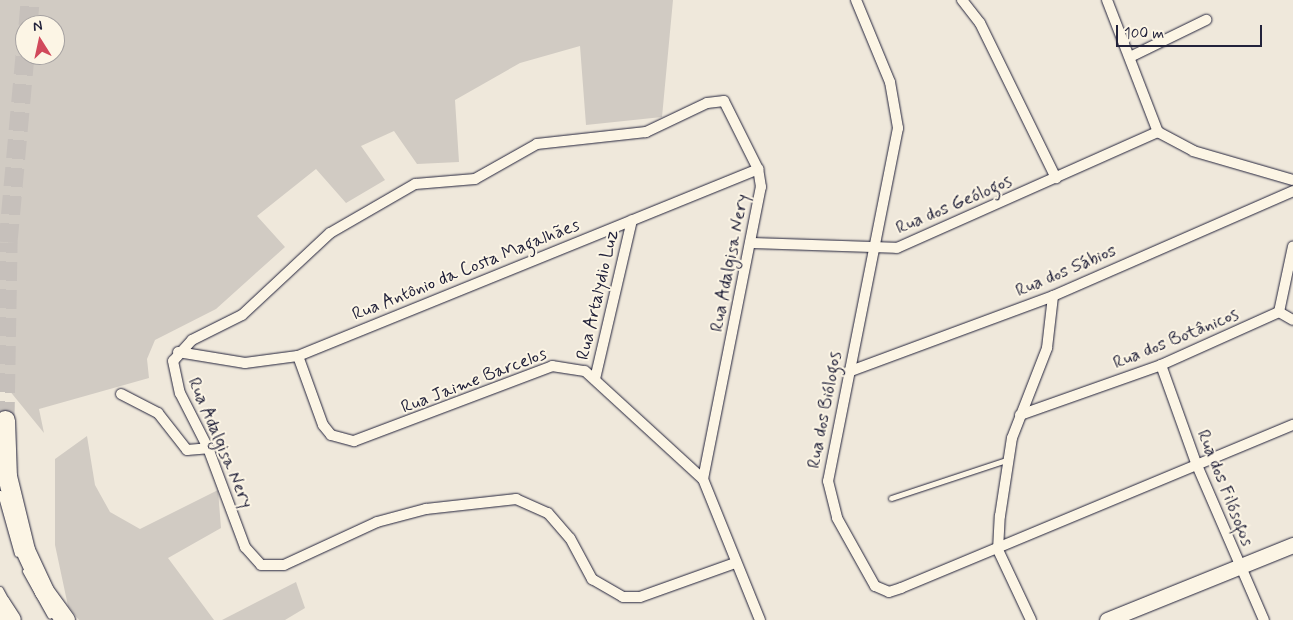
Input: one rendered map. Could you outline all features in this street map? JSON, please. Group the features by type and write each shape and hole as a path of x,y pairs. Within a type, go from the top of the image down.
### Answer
{"highway":[{"path":"5,420 7,476 25,550 44,591 65,620"},
{"path":"0,603 11,620"}],"street":[{"name":"Rua dos Biólogos","path":"856,0 890,82 898,128 832,443 829,494 875,586 889,592 901,588 998,550 1196,464 1293,425"},
{"path":"962,0 980,23 1056,178"},
{"path":"1107,0 1158,132 1193,151 1293,180"},
{"path":"1130,57 1206,20"},
{"name":"Rua Adalgisa Nery","path":"703,479 760,198 758,170 724,101 707,103 646,132 537,144 481,176 427,181 402,190 330,234 242,315 204,333 178,352 172,372 208,448 245,547 251,559 261,565 284,565 377,522 426,509 516,499 548,513 570,538 592,579 623,597 640,597 735,563"},
{"name":"Rua dos Geólogos","path":"750,243 872,249 906,245 1158,132"},
{"name":"Rua Antônio da Costa Magalhães","path":"178,352 245,363 298,356 758,170"},
{"name":"Rua dos Sábios","path":"848,372 1052,296 1293,191"},
{"name":"Rua Artalydio Luz","path":"595,378 632,220"},
{"path":"1293,246 1279,312 1293,320"},
{"path":"1031,620 998,550 1009,459 1020,415 1047,348 1052,296"},
{"name":"Rua dos Botânicos","path":"1020,415 1160,365 1279,312"},
{"name":"Rua Jaime Barcelos","path":"298,356 323,425 331,435 354,441 552,366 571,366 595,378 703,479 735,563 760,620"},
{"name":"Rua dos Filósofos","path":"1160,365 1196,464 1239,567 1264,620"},
{"path":"121,394 158,413 186,450 208,448"},
{"path":"1107,620 1293,544"}],"lane":[{"path":"891,498 1009,459"},
{"path":"0,492 16,552 36,596 54,620"},
{"path":"0,589 20,620"}],"shaded area":[{"path":"0,0 673,0 662,117 586,125 580,46 520,63 455,100 459,162 417,164 394,131 361,146 385,180 346,203 316,169 257,216 285,247 216,309 155,340 147,359 149,378 39,409 44,433 0,379"},
{"path":"87,436 95,485 110,512 140,529 218,490 221,528 168,558 214,620 79,620 68,606 55,545 55,459"},
{"path":"296,582 305,608 285,620 222,620"}],"tunnel":[{"path":"29,15 30,0"},
{"path":"5,420 8,242 24,65"}]}
